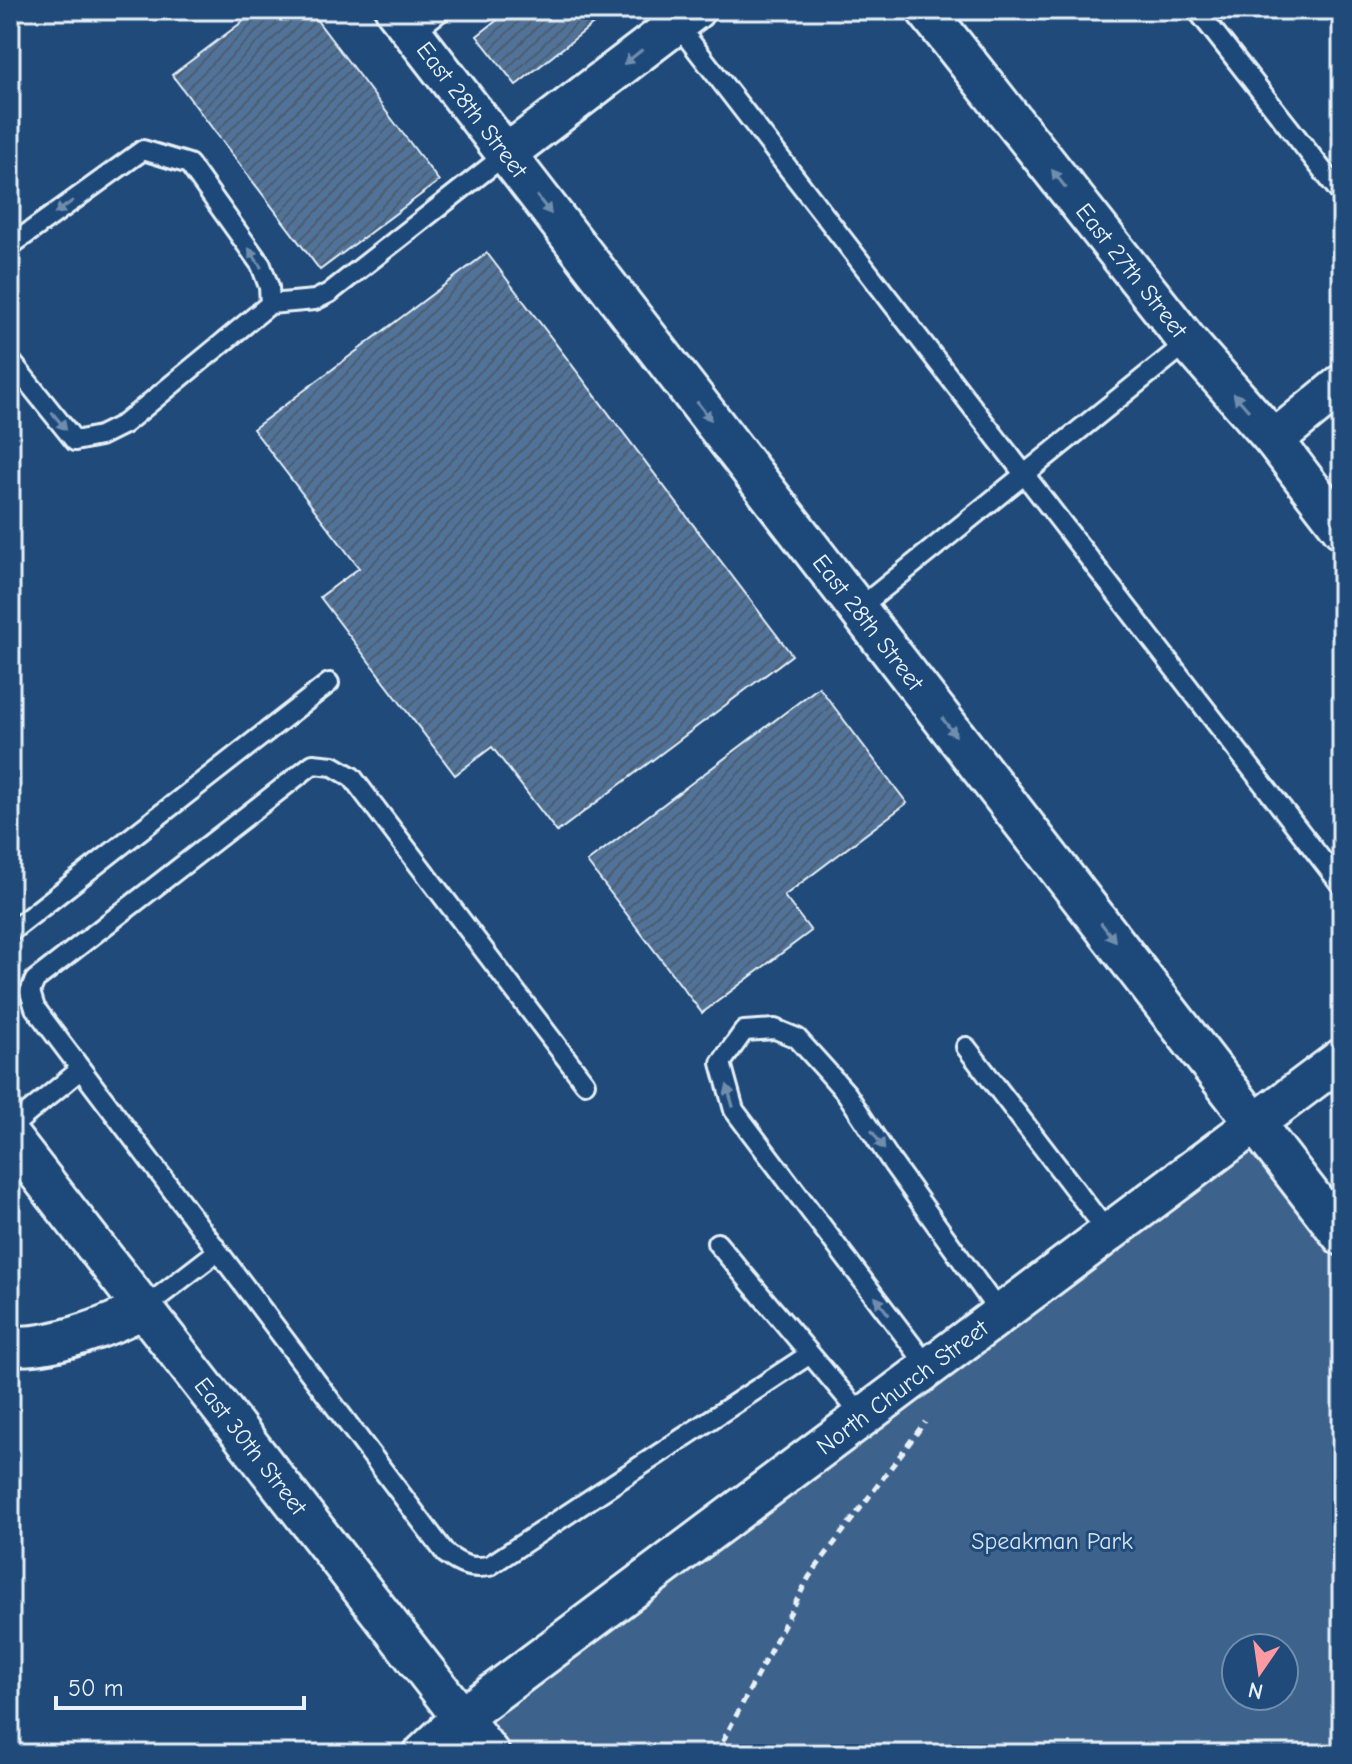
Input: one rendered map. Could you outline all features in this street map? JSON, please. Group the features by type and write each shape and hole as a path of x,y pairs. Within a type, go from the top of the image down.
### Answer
{"street":[{"name":"East 27th Street","path":"926,10 1188,342 1274,440 1342,529"},
{"name":"East 28th Street","path":"417,17 505,155 1342,1236"},
{"path":"505,155 686,17"},
{"path":"1274,440 1342,384"},
{"name":"North Church Street","path":"423,1754 462,1717 1342,1058"},
{"name":"East 30th Street","path":"10,1137 490,1754"},
{"path":"10,1345 27,1347 115,1324 144,1308"}],"lane":[{"path":"1197,10 1342,195"},
{"path":"686,17 1023,475 1342,886"},
{"path":"10,246 143,150 189,164 261,265 269,287 270,304"},
{"path":"10,360 75,441 100,436 124,424 270,304 315,300 329,293 505,155"},
{"path":"858,609 1188,342"},
{"path":"10,932 329,683"},
{"path":"585,1083 352,777 333,766 313,764 35,980 30,992 35,1008 446,1554 461,1564 474,1568 489,1566 810,1354"},
{"path":"929,1368 734,1110 721,1063 744,1031 775,1029 797,1038 847,1094 1001,1315"},
{"path":"966,1047 1109,1234"},
{"path":"10,1128 81,1069"},
{"path":"717,1243 863,1417"},
{"path":"144,1308 218,1251"}],"path":[{"path":"716,1754 809,1577 925,1422"}],"green space":[{"name":"Speakman Park","path":"1257,1124 1342,1234 1342,1754 490,1754 462,1717"}],"building":[{"path":"258,10 309,10 439,181 320,270 172,75"},
{"path":"510,10 611,10 516,85 477,36"},
{"path":"487,253 792,655 557,832 492,747 455,775 320,597 359,568 253,429"},
{"path":"819,687 907,803 784,896 811,931 702,1013 587,862"}]}
